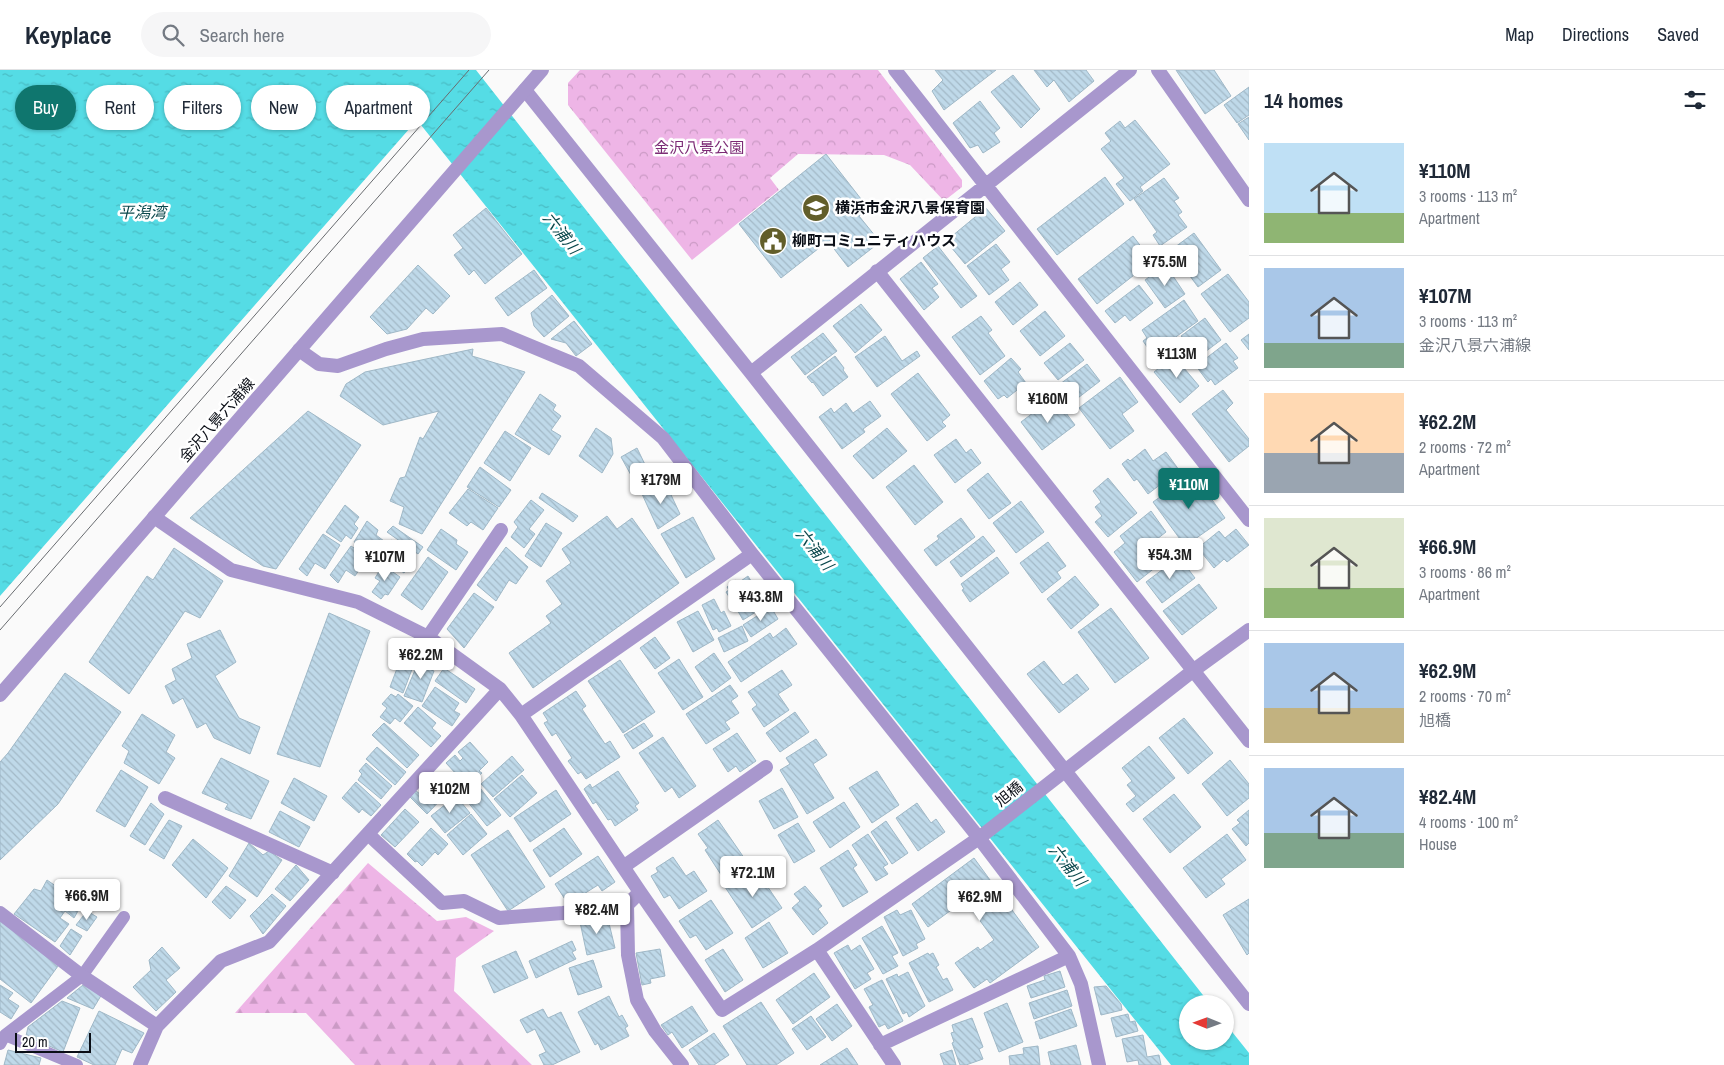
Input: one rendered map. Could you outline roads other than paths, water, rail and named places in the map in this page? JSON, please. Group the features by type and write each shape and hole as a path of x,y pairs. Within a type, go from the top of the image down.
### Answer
{"street":[{"path":"542,70 525,90 1249,1004"},
{"path":"895,70 1249,520"},
{"path":"751,373 876,271 1130,70"},
{"path":"1158,70 1249,200"},
{"name":"金沢八景六浦線","path":"0,695 525,90"},
{"path":"876,271 1249,741"},
{"path":"299,350 319,364 338,366 386,349 423,339 502,334 579,366 663,438 752,554 984,834 1070,956 1081,984 1099,1065"},
{"path":"154,517 231,570 358,602 428,637 500,689 521,714 640,892 627,905 499,918 464,901 442,903 368,834"},
{"path":"428,637 501,530"},
{"path":"521,714 752,554"},
{"name":"旭橋","path":"640,892 722,1010 817,950 984,834 1194,670 1249,630"},
{"path":"140,1065 157,1026 222,961 269,942 500,689"},
{"path":"623,866 766,767"},
{"path":"165,798 333,873"},
{"path":"627,905 628,955 637,1000 655,1031 682,1065"},
{"path":"0,913 82,976 157,1026"},
{"path":"817,950 894,1065"},
{"path":"880,1045 1070,956"}],"lane":[{"path":"2,1040 82,976 124,917"},
{"path":"2,1040 76,1065"}],"water":[{"path":"0,70 476,70 1203,995 1179,995 1179,1050 1234,1050 1234,1034 1249,1053 1249,1065 1171,1065 425,130 430,130 430,85 326,85 326,130 408,130 0,596"}],"tram line":[{"path":"0,607 469,70"},
{"path":"0,630 489,70"}],"place":[{"name":"横浜市金沢八景保育園","path":"816,208"},
{"name":"柳町コミュニティハウス","path":"773,241"}],"park label":[{"name":"金沢八景公園","path":"699,148"}],"water label":[{"name":"平潟湾","path":"142,212"},
{"name":"六浦川","path":"562,233"},
{"name":"六浦川","path":"815,549"},
{"name":"六浦川","path":"1068,865"}]}
